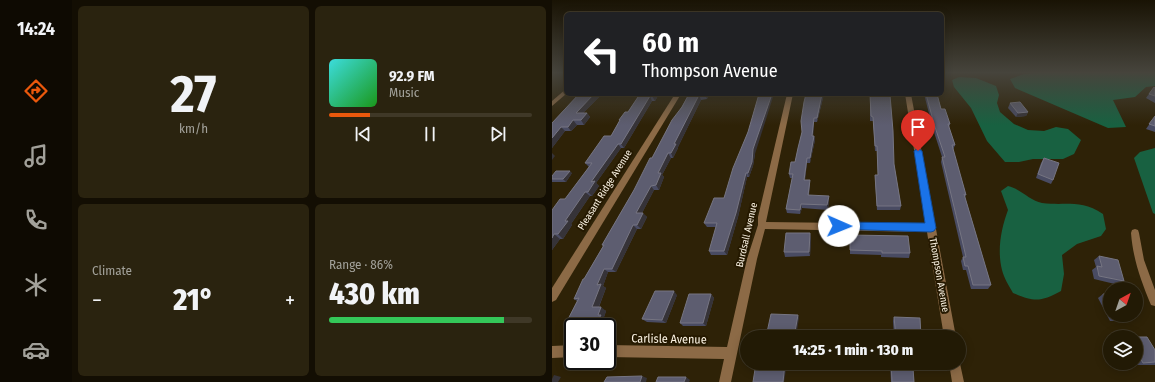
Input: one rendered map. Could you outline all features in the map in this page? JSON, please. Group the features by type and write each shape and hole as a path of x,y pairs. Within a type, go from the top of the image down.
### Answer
{"street":[{"path":"552,104 564,93"},
{"name":"Pleasant Ridge Avenue","path":"552,297 677,96"},
{"name":"Burdsall Avenue","path":"725,382 752,259 762,225 762,216 790,96"},
{"name":"Thompson Avenue","path":"908,96 949,330"},
{"path":"762,225 931,228"},
{"path":"1136,233 1136,255 1144,278 1155,301"},
{"path":"552,352 564,351"},
{"name":"Carlisle Avenue","path":"616,351 731,353"},
{"path":"956,370 958,382"}],"green space":[{"path":"956,90 997,90 999,95 997,103 1000,112 1014,124 1028,130 1044,131 1056,127 1068,129 1081,140 1074,154 1063,159 1033,159 1019,162 1005,162 987,141 971,108"},
{"path":"1019,90 1143,90 1135,97 1113,100 1126,127 1108,128"},
{"path":"1155,148 1155,214 1153,213 1134,158 1140,152"},
{"path":"1008,186 1038,202 1087,206 1103,214 1106,229 1101,236 1077,244 1062,255 1064,274 1061,291 1043,299 1037,300 1027,298 1013,293 1003,273 1000,247 1003,225 1008,210 1001,191"}],"building":[{"path":"1152,90 1155,90 1155,96 1149,94"},
{"path":"577,96 592,96 576,113 587,113 581,120 573,120 568,127 561,127 552,138 552,123"},
{"path":"639,96 650,96 621,144 618,144 591,182 595,181 588,192 585,192 565,221 568,221 558,234 554,234 552,238 552,210 560,199 565,199 592,163 585,163 604,136 611,136 619,120 625,112 628,112"},
{"path":"688,96 698,96 674,144 676,144 671,153 668,153 658,173 661,173 656,185 651,186 636,213 643,213 637,225 633,225 612,269 604,269 597,285 601,284 592,307 601,307 598,315 601,315 599,318 569,318 579,298 574,299 583,279 604,245 602,245 672,120"},
{"path":"758,96 771,96 753,149 752,162 748,173 746,173 736,213 724,251 709,251 717,223 704,223 714,198 724,198 733,168 748,132"},
{"path":"806,96 822,96 817,118 814,118 812,136 814,136 810,158 807,158 804,180 810,180 808,195 829,196 827,205 801,204 800,210 786,209 793,174 789,174 791,162 795,162 802,132 801,121"},
{"path":"870,96 890,96 894,164 901,206 877,206 875,175 878,175 877,146 875,146 873,117 871,116"},
{"path":"927,96 938,96 941,109 945,109 955,145 952,145 966,195 964,194 991,285 973,285 968,266 965,266 963,257 966,257 942,157 945,157"},
{"path":"1020,102 1028,112 1018,113 1010,103"},
{"path":"1155,116 1155,126 1149,124"},
{"path":"1044,158 1059,163 1053,180 1038,174"},
{"path":"556,171 570,171 563,179 552,179 552,176"},
{"path":"786,233 810,233 809,252 784,252"},
{"path":"850,235 908,236 910,253 882,253 882,251 850,250"},
{"path":"1099,256 1118,260 1124,281 1099,276 1097,266 1102,267"},
{"path":"655,291 674,291 662,320 642,319"},
{"path":"689,294 711,294 703,323 680,323"},
{"path":"771,314 798,315 795,330 768,330"},
{"path":"894,317 920,318 921,330 895,330"},
{"path":"1143,337 1147,337 1155,350 1155,362 1143,363"},
{"path":"755,370 784,370 783,382 753,382"},
{"path":"891,370 913,370 914,382 892,382"},
{"path":"642,376 640,382 604,382 607,377"},
{"path":"658,377 686,377 684,382 656,382"}],"route":[{"path":"839,226 931,228 918,151"}]}
